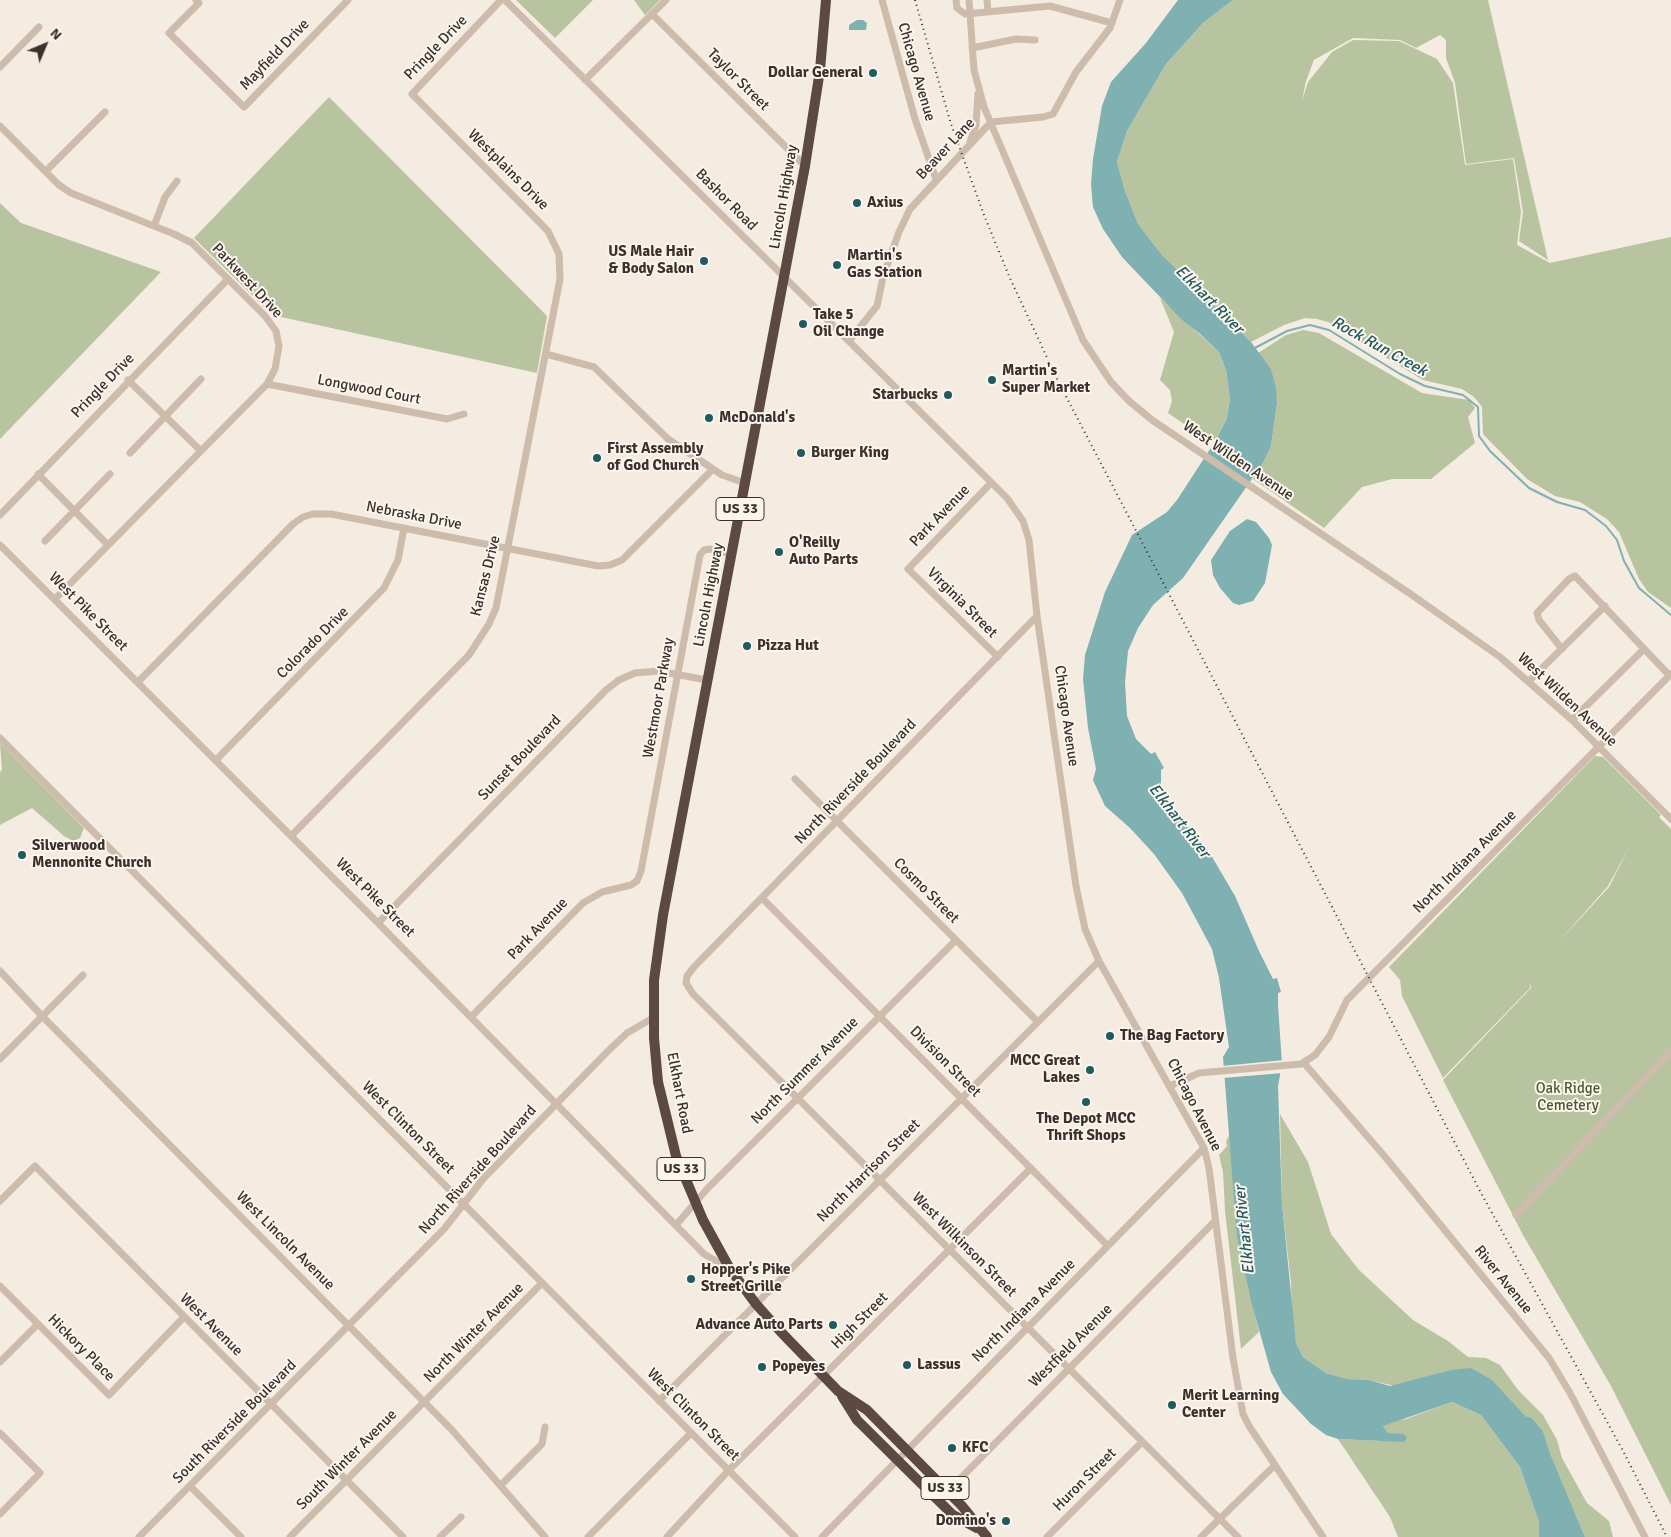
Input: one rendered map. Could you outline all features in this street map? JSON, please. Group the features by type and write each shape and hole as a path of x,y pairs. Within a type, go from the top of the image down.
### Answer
{"highway":[{"name":"Lincoln Highway","path":"653,1018 654,980 659,940 805,166 818,88 826,0"},
{"name":"Elkhart Road","path":"653,1018 658,1082 676,1156 702,1220 730,1269 756,1304"},
{"name":"US 33","path":"756,1304 838,1391 867,1410 948,1491 986,1537"},
{"path":"838,1391 858,1420 898,1461 953,1515 978,1529"}],"street":[{"name":"Mayfield Drive","path":"196,0 199,2 169,33 244,107 348,0"},
{"name":"Pringle Drive","path":"412,94 501,0"},
{"name":"Bashor Road","path":"505,0 992,483"},
{"path":"585,80 666,0"},
{"name":"Chicago Avenue","path":"882,0 915,119 936,179"},
{"path":"956,0 957,8 960,12 970,14 1050,3 1112,23"},
{"name":"West Wilden Avenue","path":"969,0 972,48 978,86 991,122 1067,305 1083,340 1097,364 1129,401 1192,448 1457,625 1529,682 1572,720 1671,819"},
{"path":"987,0 988,11"},
{"name":"Beaver Lane","path":"848,340 877,306 883,277 905,217 936,179 991,122 1043,117 1053,114 1076,72 1112,23 1120,0"},
{"name":"Taylor Street","path":"652,14 805,166"},
{"path":"0,67 39,27"},
{"path":"972,48 1016,39 1035,40"},
{"path":"970,144 976,125 978,86"},
{"name":"Westplains Drive","path":"412,94 548,231 559,254 560,279"},
{"path":"46,171 105,112"},
{"name":"Parkwest Drive","path":"0,126 70,194 186,239 265,316 276,331 279,355 276,369 267,384 55,600"},
{"path":"154,226 165,197 177,181"},
{"name":"Pringle Drive","path":"0,515 128,380 228,279"},
{"name":"Kansas Drive","path":"291,836 469,655 489,624 496,608 560,279"},
{"path":"546,354 594,367 657,429 713,469 745,484"},
{"path":"130,453 201,379"},
{"path":"128,380 201,451"},
{"name":"Longwood Court","path":"267,384 447,419 464,414"},
{"name":"Nebraska Drive","path":"138,682 293,524 303,517 313,514 331,514 598,566 610,565 622,560 713,469"},
{"path":"38,474 108,545"},
{"path":"45,541 110,474"},
{"name":"Chicago Avenue","path":"992,483 1017,509 1027,530 1037,616 1079,907 1088,937 1099,961 1204,1148 1209,1168 1239,1398 1249,1426 1323,1537"},
{"name":"Park Avenue","path":"908,569 992,483"},
{"name":"Colorado Drive","path":"216,760 378,595 398,560 404,528"},
{"name":"West Pike Street","path":"0,544 557,1103 704,1254 730,1269"},
{"name":"Westmoor Parkway","path":"637,881 641,871 700,555 704,550 710,549 732,554"},
{"name":"Virginia Street","path":"908,569 998,657"},
{"path":"1562,649 1539,620 1537,613 1540,607 1569,579 1575,576 1670,675"},
{"path":"1529,682 1605,606"},
{"name":"North Riverside Boulevard","path":"694,967 1037,616"},
{"path":"1572,720 1644,649"},
{"name":"Sunset Boulevard","path":"378,923 606,690 620,680 635,673 658,671 707,680"},
{"name":"North Indiana Avenue","path":"1304,1063 1324,1046 1347,1000 1670,675"},
{"name":"West Clinton Street","path":"0,738 795,1537"},
{"name":"Cosmo Street","path":"795,779 1038,1022"},
{"name":"Park Avenue","path":"471,1017 583,903 602,892 631,886 637,881"},
{"name":"Division Street","path":"762,898 1108,1246"},
{"name":"North Summer Avenue","path":"676,1225 797,1098 956,940"},
{"name":"North Harrison Street","path":"658,1401 1099,961"},
{"name":"West Wilkinson Street","path":"694,967 686,979 688,988 1238,1537"},
{"name":"West Lincoln Avenue","path":"0,971 42,1016 424,1401 501,1485 545,1537"},
{"path":"0,1059 83,975"},
{"name":"North Riverside Boulevard","path":"350,1326 445,1228 483,1179 557,1103 620,1039 653,1018"},
{"path":"1516,1215 1671,1051"},
{"path":"1170,1086 1192,1075 1304,1063"},
{"name":"River Avenue","path":"1304,1063 1386,1158 1549,1358 1570,1393 1645,1537"},
{"name":"North Indiana Avenue","path":"822,1537 1204,1148"},
{"name":"West Avenue","path":"0,1202 35,1166 403,1537"},
{"name":"High Street","path":"667,1537 728,1471 1031,1168"},
{"name":"Westfield Avenue","path":"948,1491 1215,1221"},
{"name":"North Winter Avenue","path":"424,1401 542,1283"},
{"name":"Hickory Place","path":"0,1286 109,1395 184,1317"},
{"path":"0,1362 38,1324"},
{"name":"South Riverside Boulevard","path":"139,1537 350,1326"},
{"name":"South Winter Avenue","path":"290,1537 424,1401"},
{"path":"501,1485 542,1444 545,1427"},
{"path":"0,1433 40,1473 0,1514"},
{"path":"588,1537 690,1433"},
{"name":"Huron Street","path":"1047,1537 1142,1442"},
{"path":"1201,1537 1275,1465"},
{"path":"190,1486 241,1537"},
{"path":"440,1537 461,1517"}],"green space":[{"path":"516,0 593,0 555,38"},
{"path":"634,0 660,0 645,15"},
{"path":"1233,0 1488,0 1548,260 1519,241 1523,212 1514,158 1466,164 1455,83 1446,58 1446,40 1440,35 1416,48 1400,40 1353,38 1314,60 1306,81 1302,101 1308,82 1332,52 1353,40 1399,41 1437,59 1453,83 1465,165 1513,159 1521,212 1517,245 1550,263 1671,237 1671,608 1648,592 1639,579 1619,532 1607,519 1580,502 1555,496 1527,479 1483,434 1482,407 1474,397 1462,389 1423,380 1328,322 1317,319 1305,318 1284,325 1251,342 1162,255 1138,224 1125,191 1117,162 1127,131 1166,64 1203,23"},
{"path":"329,97 547,316 537,373 272,315 194,238"},
{"path":"0,203 21,223 161,272 0,439"},
{"path":"1160,298 1219,352 1226,370 1230,399 1227,418 1216,440 1199,434 1168,413 1172,401 1170,390 1160,380 1174,332"},
{"path":"1303,330 1319,333 1422,393 1469,400 1475,408 1468,417 1475,443 1431,479 1392,479 1362,487 1324,528 1253,479 1271,446 1277,404 1271,369 1258,353 1286,335"},
{"path":"0,743 84,828 80,838 73,841 64,836 32,808 0,825 0,772 2,770"},
{"name":"Oak Ridge Cemetery","path":"1595,756 1603,757 1661,815 1659,817 1671,829 1671,1505 1611,1386 1523,1235 1443,1080 1531,988 1530,982 1530,988 1443,1078 1402,996 1400,980 1389,967","holes":["1630,846 1609,887 1556,945 1608,886"]},
{"path":"1280,1114 1308,1162 1331,1234 1359,1270 1413,1320 1448,1341 1468,1357 1486,1358 1500,1365 1518,1390 1543,1415 1557,1440 1562,1458 1587,1503 1609,1521 1613,1537 1585,1537 1550,1453 1543,1431 1532,1418 1369,1380 1348,1379 1326,1373 1303,1357 1296,1343 1292,1317 1291,1283 1282,1204"},
{"path":"1231,1132 1237,1238 1259,1332 1241,1349 1225,1211 1223,1172 1219,1155 1227,1146 1226,1141"},
{"path":"1452,1402 1481,1415 1520,1467 1539,1522 1539,1537 1398,1537 1390,1517 1338,1439 1384,1441 1388,1433 1383,1426 1388,1422 1406,1419"}],"water":[{"name":"Elkhart River","path":"1178,0 1233,0 1203,23 1166,64 1127,131 1117,162 1125,191 1138,224 1162,255 1251,342 1271,369 1276,388 1277,404 1271,446 1263,463 1183,578 1153,605 1138,628 1128,651 1125,682 1127,716 1136,739 1151,754 1155,752 1164,768 1161,770 1161,787 1169,805 1208,850 1235,896 1273,979 1277,978 1281,992 1278,993 1278,1005 1282,1064 1278,1086 1282,1204 1296,1343 1303,1357 1326,1373 1348,1379 1369,1380 1390,1386 1451,1370 1471,1368 1492,1380 1525,1416 1532,1418 1543,1431 1550,1453 1585,1537 1539,1537 1539,1522 1520,1467 1481,1415 1452,1402 1383,1426 1388,1433 1403,1434 1407,1437 1404,1442 1338,1439 1326,1435 1311,1424 1283,1394 1271,1372 1252,1305 1237,1238 1223,1057 1229,1047 1219,978 1212,949 1182,893 1154,854 1130,828 1105,806 1093,780 1096,769 1088,728 1083,679 1085,655 1105,592 1132,535 1167,512 1177,500 1216,440 1227,418 1230,399 1226,370 1219,352 1181,319 1122,257 1103,229 1093,207 1091,184 1093,159 1102,106 1111,82 1146,43"},
{"path":"857,20 863,20 867,23 866,30 849,30 849,25"},
{"path":"1247,519 1256,522 1269,538 1272,545 1265,583 1253,601 1239,605 1233,603 1220,588 1213,575 1211,560 1230,531"}],"pier":[{"path":"1284,1060 1283,1073 1223,1078 1222,1066"}],"waterway":[{"name":"Rock Run Creek","path":"1253,349 1287,331 1310,325 1329,330 1400,374 1425,386 1463,395 1478,407 1479,436 1490,451 1529,488 1557,502 1585,510 1606,526 1617,540 1624,561 1639,588 1671,615"}],"railway":[{"path":"915,0 951,124 984,215 1009,276 1058,381 1481,1193 1622,1449 1667,1537"}],"place":[{"name":"Dollar General","path":"873,73"},
{"name":"Axius","path":"857,203"},
{"name":"US Male Hair & Body Salon","path":"704,261"},
{"name":"Martin's Gas Station","path":"837,265"},
{"name":"Take 5 Oil Change","path":"803,324"},
{"name":"Martin's Super Market","path":"992,380"},
{"name":"Starbucks","path":"948,395"},
{"name":"McDonald's","path":"709,418"},
{"name":"Burger King","path":"801,453"},
{"name":"First Assembly of God Church","path":"597,458"},
{"name":"O'Reilly Auto Parts","path":"779,552"},
{"name":"Pizza Hut","path":"747,646"},
{"name":"Silverwood Mennonite Church","path":"22,855"},
{"name":"The Bag Factory","path":"1110,1036"},
{"name":"MCC Great Lakes","path":"1090,1070"},
{"name":"The Depot MCC Thrift Shops","path":"1086,1102"},
{"name":"Hopper's Pike Street Grille","path":"691,1279"},
{"name":"Advance Auto Parts","path":"833,1325"},
{"name":"Lassus","path":"907,1365"},
{"name":"Popeyes","path":"762,1367"},
{"name":"Merit Learning Center","path":"1172,1405"},
{"name":"KFC","path":"952,1448"},
{"name":"Domino's","path":"1006,1521"}]}
